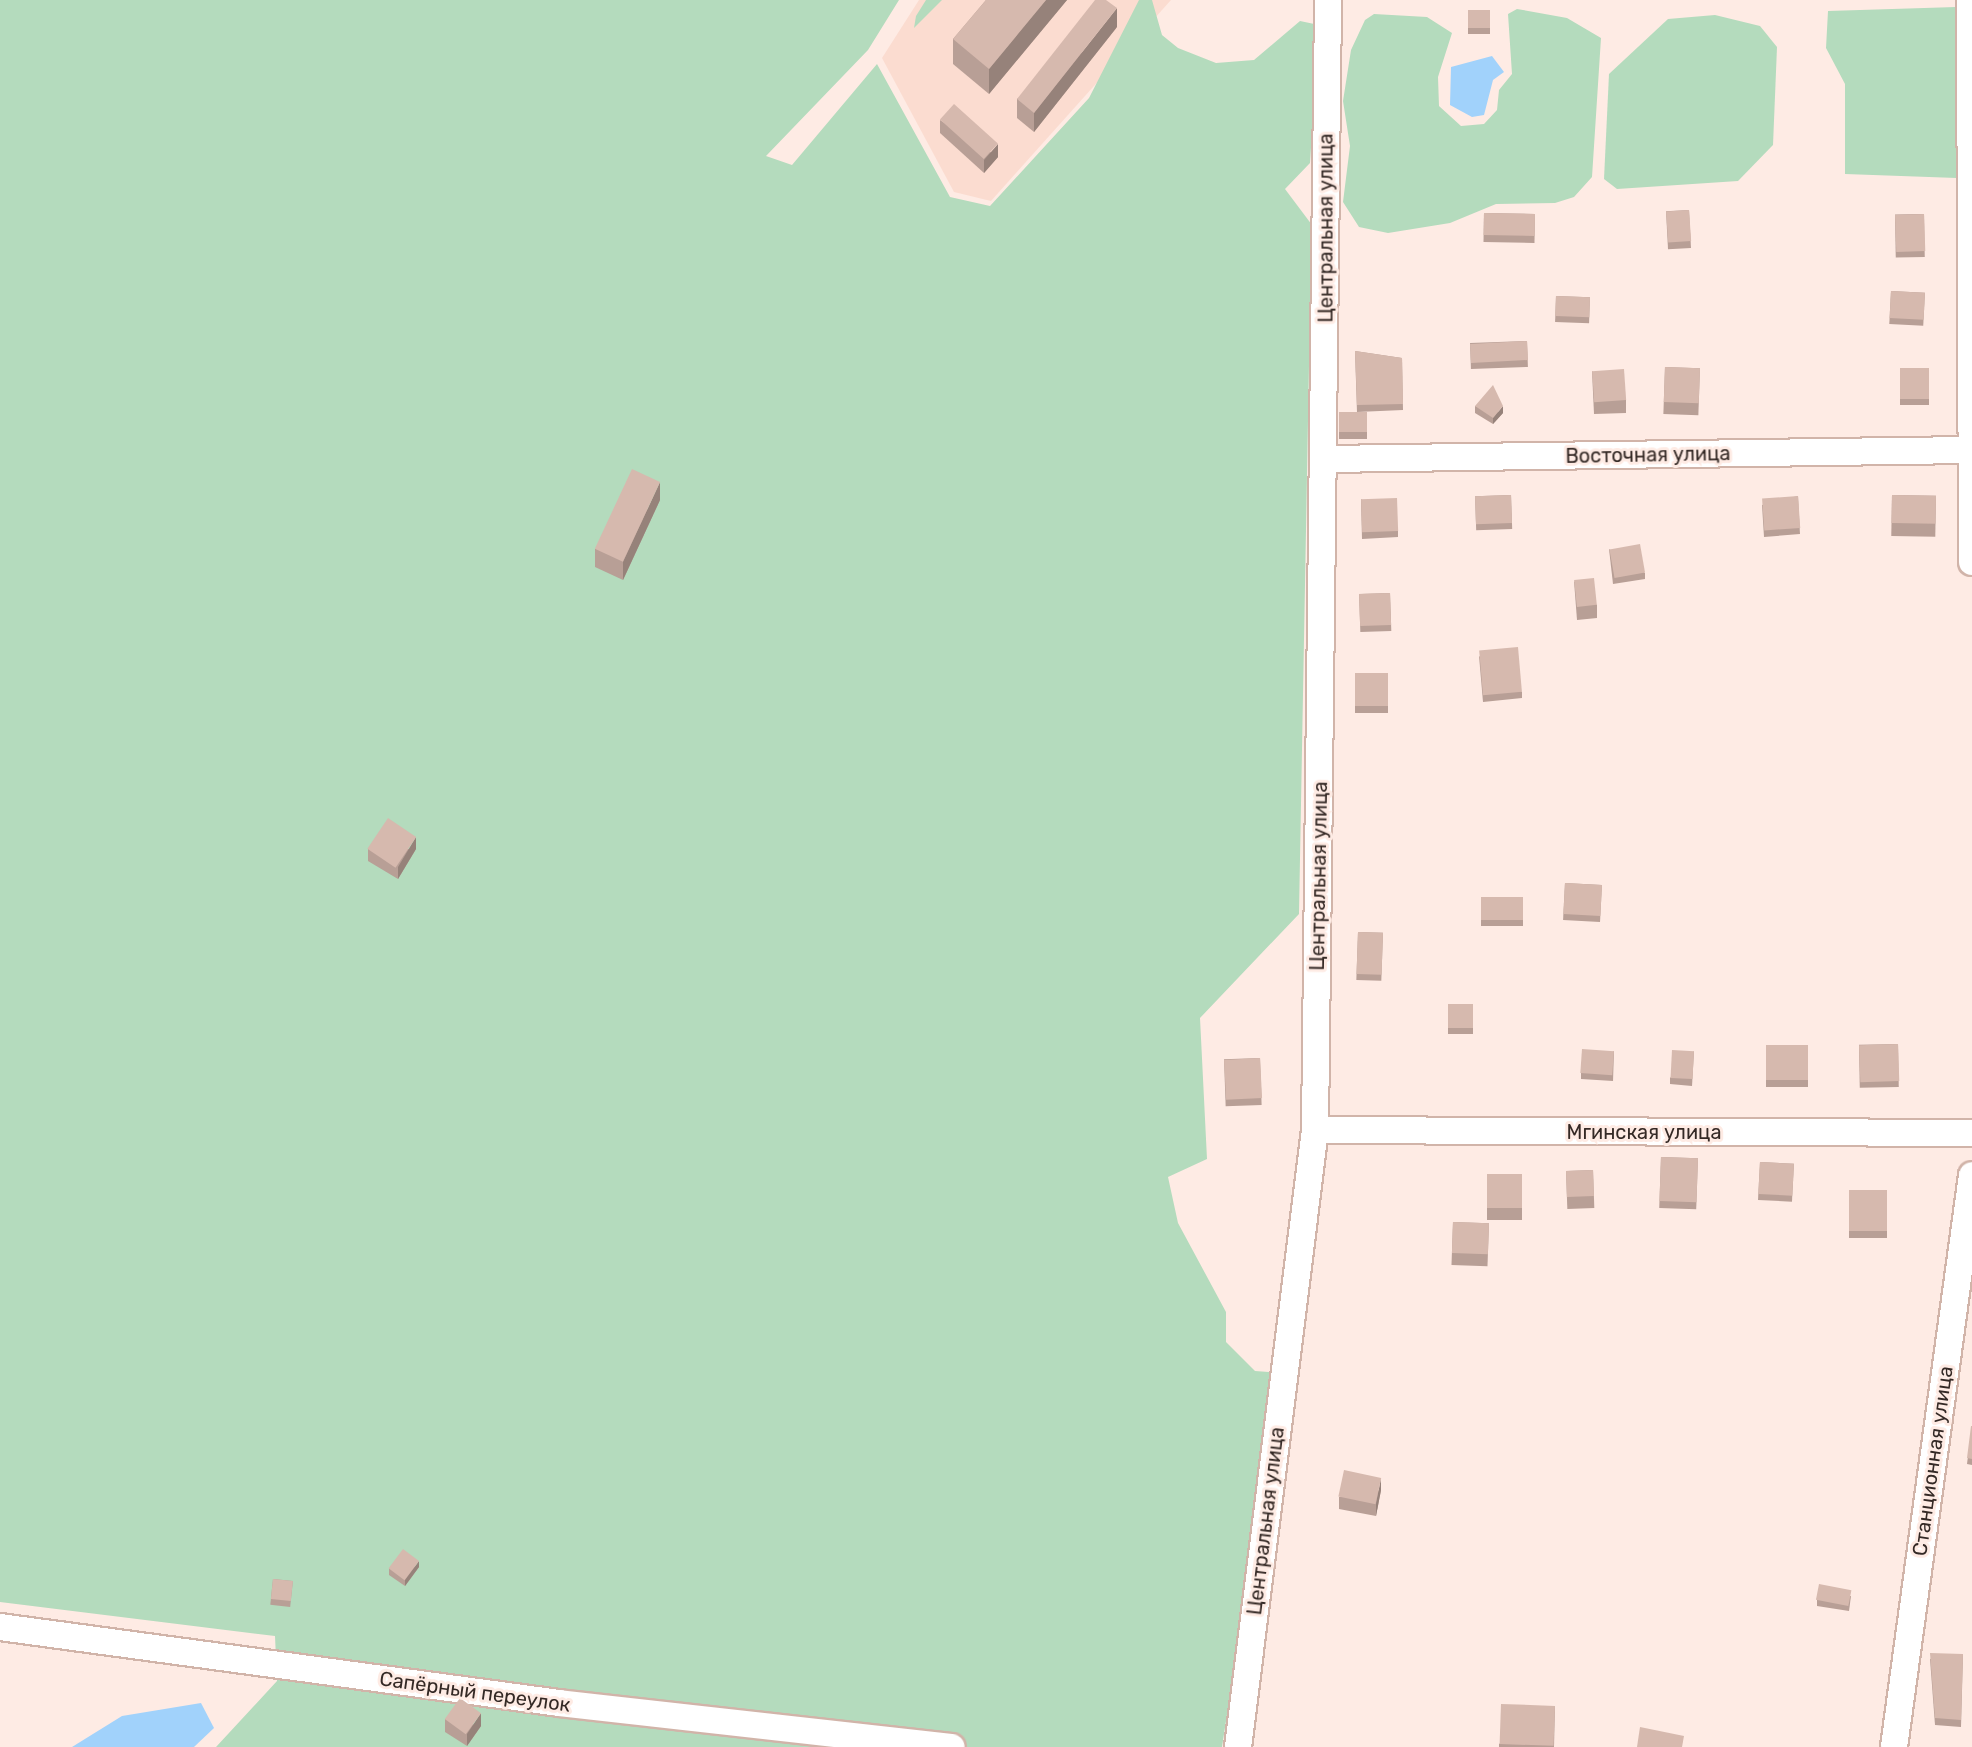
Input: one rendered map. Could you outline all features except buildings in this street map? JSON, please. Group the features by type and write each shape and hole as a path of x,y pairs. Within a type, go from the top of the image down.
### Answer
{"street":[{"name":"Центральная улица","path":"1238,1747 1315,1130 1328,0"},
{"path":"1970,0 1972,562"},
{"name":"Восточная улица","path":"1325,459 1971,450"},
{"name":"Мгинская улица","path":"1315,1130 1972,1133"},
{"name":"Станционная улица","path":"1894,1747 1972,1175"},
{"name":"Сапёрный переулок","path":"0,1627 559,1703 952,1747"}],"shaded area":[{"path":"919,0 1171,0 991,201 954,192 882,58"}],"green space":[{"path":"0,0 899,0 868,50 766,156 792,165 877,64 950,197 990,206 1089,98 1139,0 1152,0 1162,35 1178,48 1216,63 1254,60 1300,21 1319,25 1310,163 1285,189 1318,233 1311,256 1299,914 1200,1018 1207,1159 1168,1177 1178,1223 1226,1312 1226,1342 1255,1371 1280,1373 1222,1747 216,1747 277,1681 275,1636 0,1602"},
{"path":"926,0 942,0 914,28 916,16"},
{"path":"1956,7 1957,178 1845,174 1845,84 1826,48 1828,11"},
{"path":"1517,9 1567,18 1601,38 1592,177 1574,197 1555,203 1496,204 1450,223 1388,233 1359,227 1343,202 1350,146 1343,101 1351,50 1365,20 1374,14 1427,17 1452,33 1438,77 1439,106 1461,126 1484,124 1497,110 1499,90 1512,74 1508,14"},
{"path":"1715,15 1760,26 1777,47 1773,145 1738,181 1617,189 1604,179 1609,74 1668,19"}],"water":[{"path":"1492,56 1504,72 1493,80 1484,115 1472,117 1450,105 1451,67"},
{"path":"201,1703 214,1728 194,1747 72,1747 122,1716"}]}
